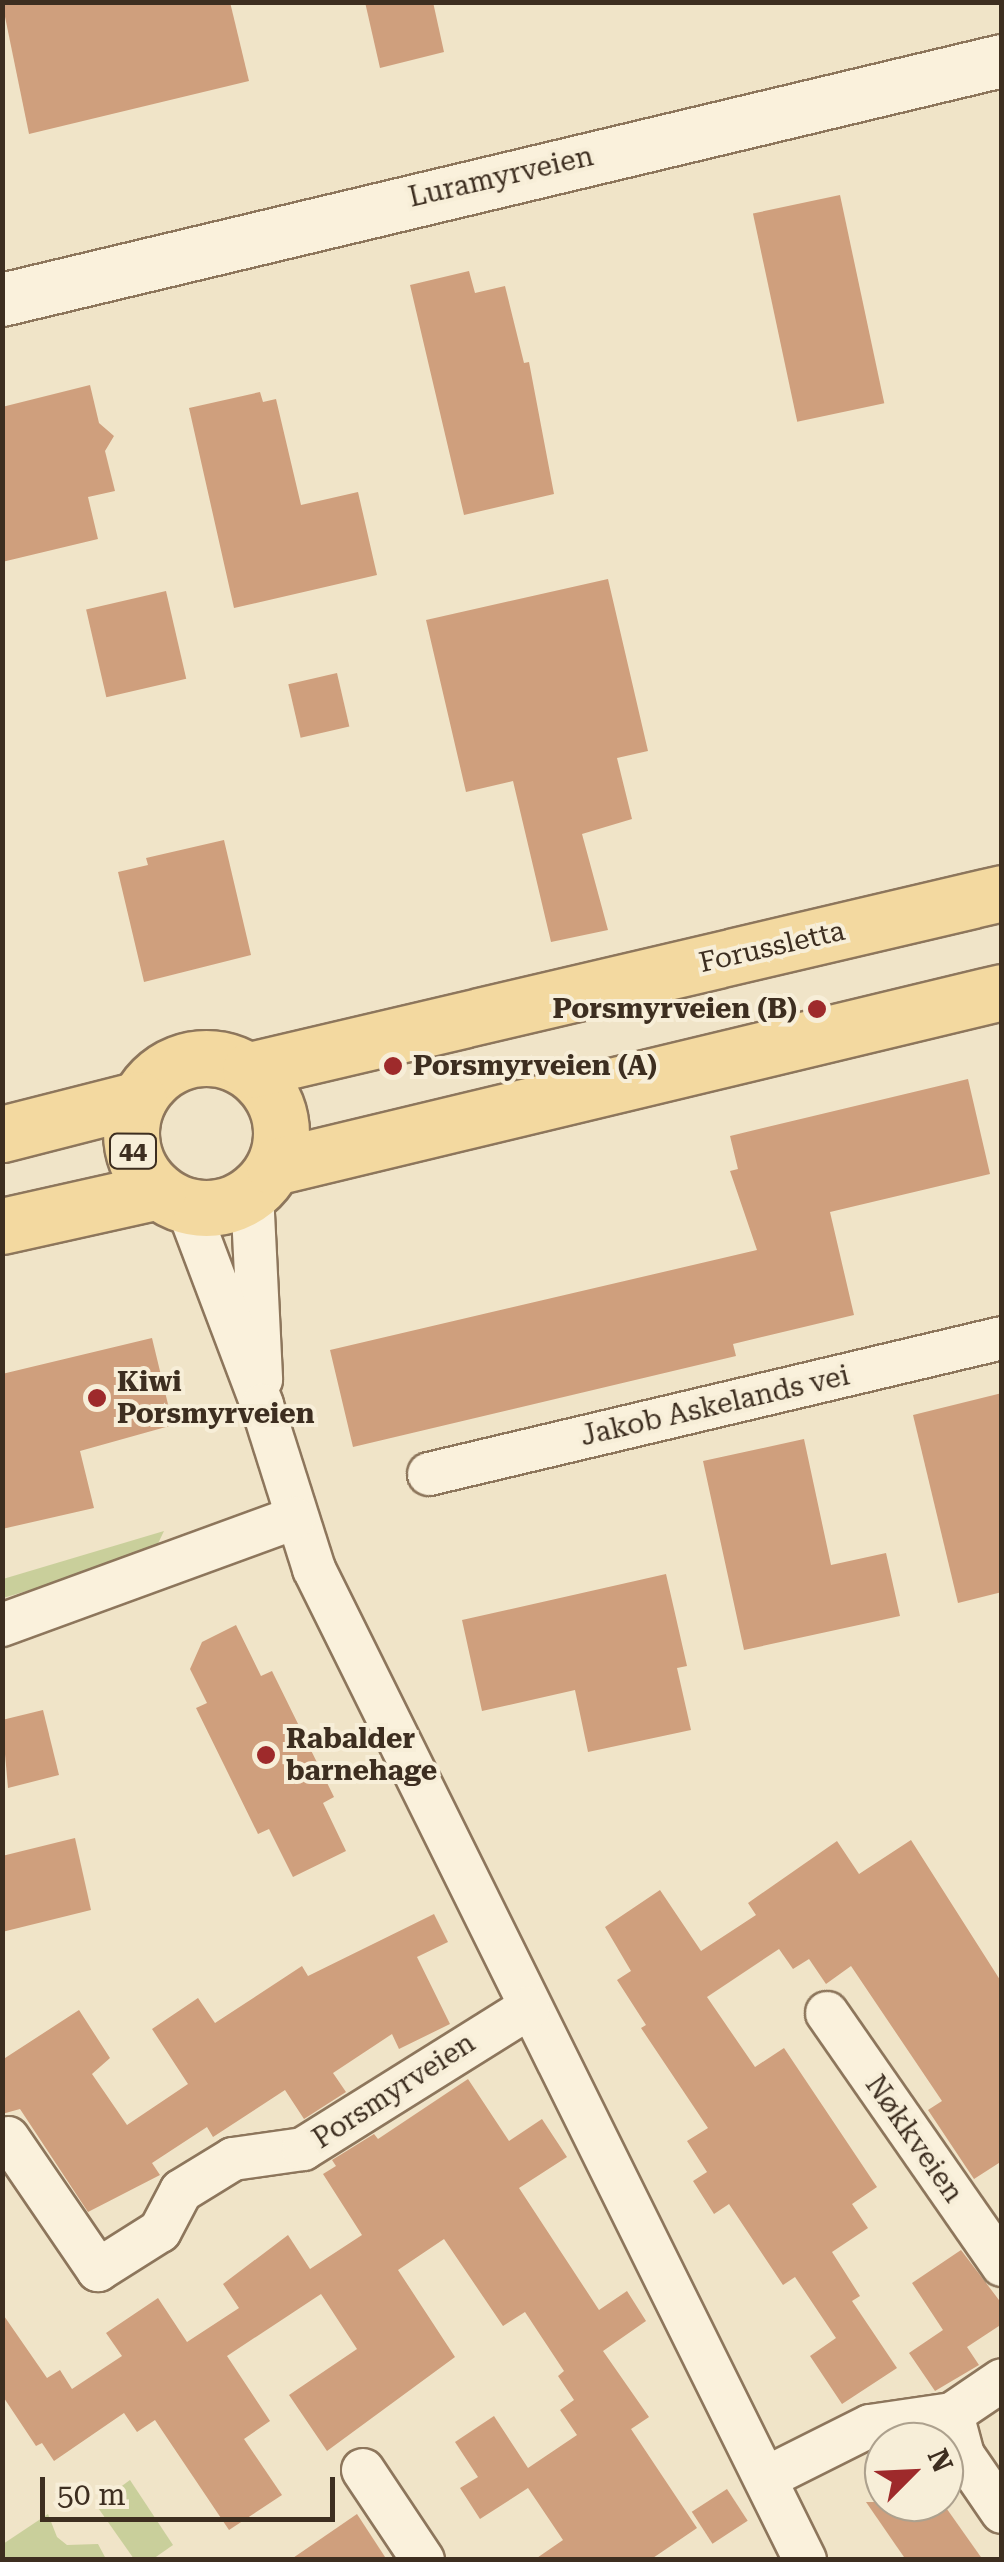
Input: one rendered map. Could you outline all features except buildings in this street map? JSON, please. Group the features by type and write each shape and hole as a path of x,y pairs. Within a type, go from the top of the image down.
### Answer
{"main road":[{"name":"Forussletta","path":"250,1070 1002,893"},
{"name":"44","path":"2,1226 173,1198 220,1207 263,1180 1002,992"},
{"name":"44","path":"173,1198 133,1150 139,1099 159,1074 188,1059 220,1058 250,1070"},
{"path":"250,1070 269,1090 280,1114 263,1180"},
{"name":"44","path":"2,1134 139,1099"}],"street":[{"name":"Luramyrveien","path":"2,300 1002,60"},
{"path":"262,1406 263,1180"},
{"path":"173,1198 262,1406 294,1518 365,1677 805,2560"},
{"name":"Jakob Askelands vei","path":"430,1474 1002,1338"},
{"path":"2,1625 294,1518"},
{"name":"Porsmyrveien","path":"8,2138 98,2270 160,2231 181,2190 232,2159 303,2150 529,2008"},
{"name":"Nøkkveien","path":"827,2013 1002,2264"},
{"path":"766,2478 870,2426 952,2414 1002,2380"},
{"path":"952,2414 963,2455 1002,2512"},
{"path":"363,2470 423,2560"}],"green space":[{"path":"164,1531 153,1554 3,1598 3,1579"},
{"path":"130,2480 173,2545 153,2559 134,2559 96,2505"},
{"path":"48,2514 57,2537 67,2545 98,2544 106,2559 3,2559 3,2544"}],"place":[{"name":"Porsmyrveien (B)","path":"817,1009"},
{"name":"Porsmyrveien (A)","path":"393,1066"},
{"name":"Kiwi Porsmyrveien","path":"97,1398"},
{"name":"Rabalder barnehage","path":"266,1755"}]}
